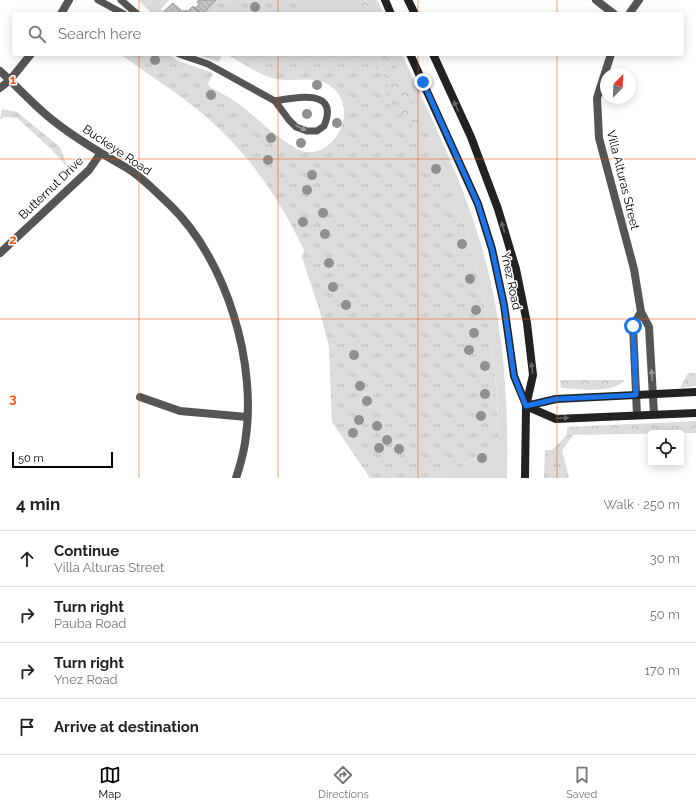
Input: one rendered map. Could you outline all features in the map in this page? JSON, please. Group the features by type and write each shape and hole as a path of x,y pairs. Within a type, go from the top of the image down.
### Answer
{"main road":[{"path":"385,0 390,12"},
{"path":"408,0 414,12"},
{"name":"Ynez Road","path":"411,56 478,204 492,249 503,298 514,376 526,406"},
{"name":"Ynez Road","path":"434,56 471,138 498,209 516,269 527,323 533,375 526,406 525,478"},
{"path":"526,406 556,399 696,392"},
{"path":"526,406 556,419 696,413"}],"street":[{"path":"62,12 69,0"},
{"path":"596,0 611,12"},
{"path":"630,12 639,0"},
{"path":"0,88 10,80 29,56"},
{"name":"Villa Alturas Street","path":"610,56 597,98 599,138 634,268 641,312 649,327 654,414"},
{"name":"Buckeye Road","path":"0,71 54,121 100,154 127,168 172,207 198,238 221,279 235,316 243,352 247,389 247,417 245,442 236,478"},
{"name":"Butternut Drive","path":"0,253 89,170 100,154"},
{"path":"636,415 633,326 641,312"},
{"path":"140,397 180,411 247,417"}],"lane":[{"path":"98,0 120,12"},
{"path":"121,0 135,12"},
{"path":"185,56 208,64 274,101 296,127 307,131 317,131 324,126 328,110 324,103 318,99 297,97 274,101"}],"green space":[{"path":"138,0 169,0 161,9 165,12 151,12"},
{"path":"216,0 366,0 371,12 205,12"},
{"path":"293,0 355,0 360,12 330,12"},
{"path":"355,0 366,0 371,12 360,12"},
{"path":"366,0 377,0 383,12 371,12"},
{"path":"123,56 171,56 178,61 211,72 213,74 208,83 210,87 236,102 281,139 299,150 307,152 318,151 327,146 335,138 341,129 344,118 344,107 340,97 333,88 319,81 280,80 272,78 230,56 392,56 447,176 470,245 489,326 496,382 498,438 468,463 453,470 431,475 433,478 370,478 332,422 329,347 320,312 302,257 304,250 294,230 271,191 243,154 212,122 176,93"},
{"path":"200,56 221,56 219,62"},
{"path":"368,56 392,56 424,124 421,129 414,129 403,116 387,103 387,81"},
{"path":"392,56 403,56 433,121 462,189 487,265 499,325 503,355 507,417 507,478 433,478 431,475 461,467 475,458 498,438 498,411 489,326 470,244 447,176"},
{"path":"2,109 17,112 60,147 68,168 51,149 17,118 4,117 0,120"},
{"path":"688,373 696,373 696,386 680,388"},
{"path":"560,380 625,380 612,387 586,390 561,388"},
{"path":"696,421 696,433 684,433 684,430 648,430 648,434 567,435 567,427"},
{"path":"574,434 562,450 569,478 544,478 545,450 552,450 567,435"}],"building":[{"path":"199,0 216,0 205,12 200,12 195,8 199,4 197,2"},
{"path":"173,3 182,11 188,11 193,6 199,12 165,12 164,11"}],"route":[{"path":"423,82 459,158 478,204 492,249 504,305 514,376 526,406 556,399 636,395 633,326"}]}
